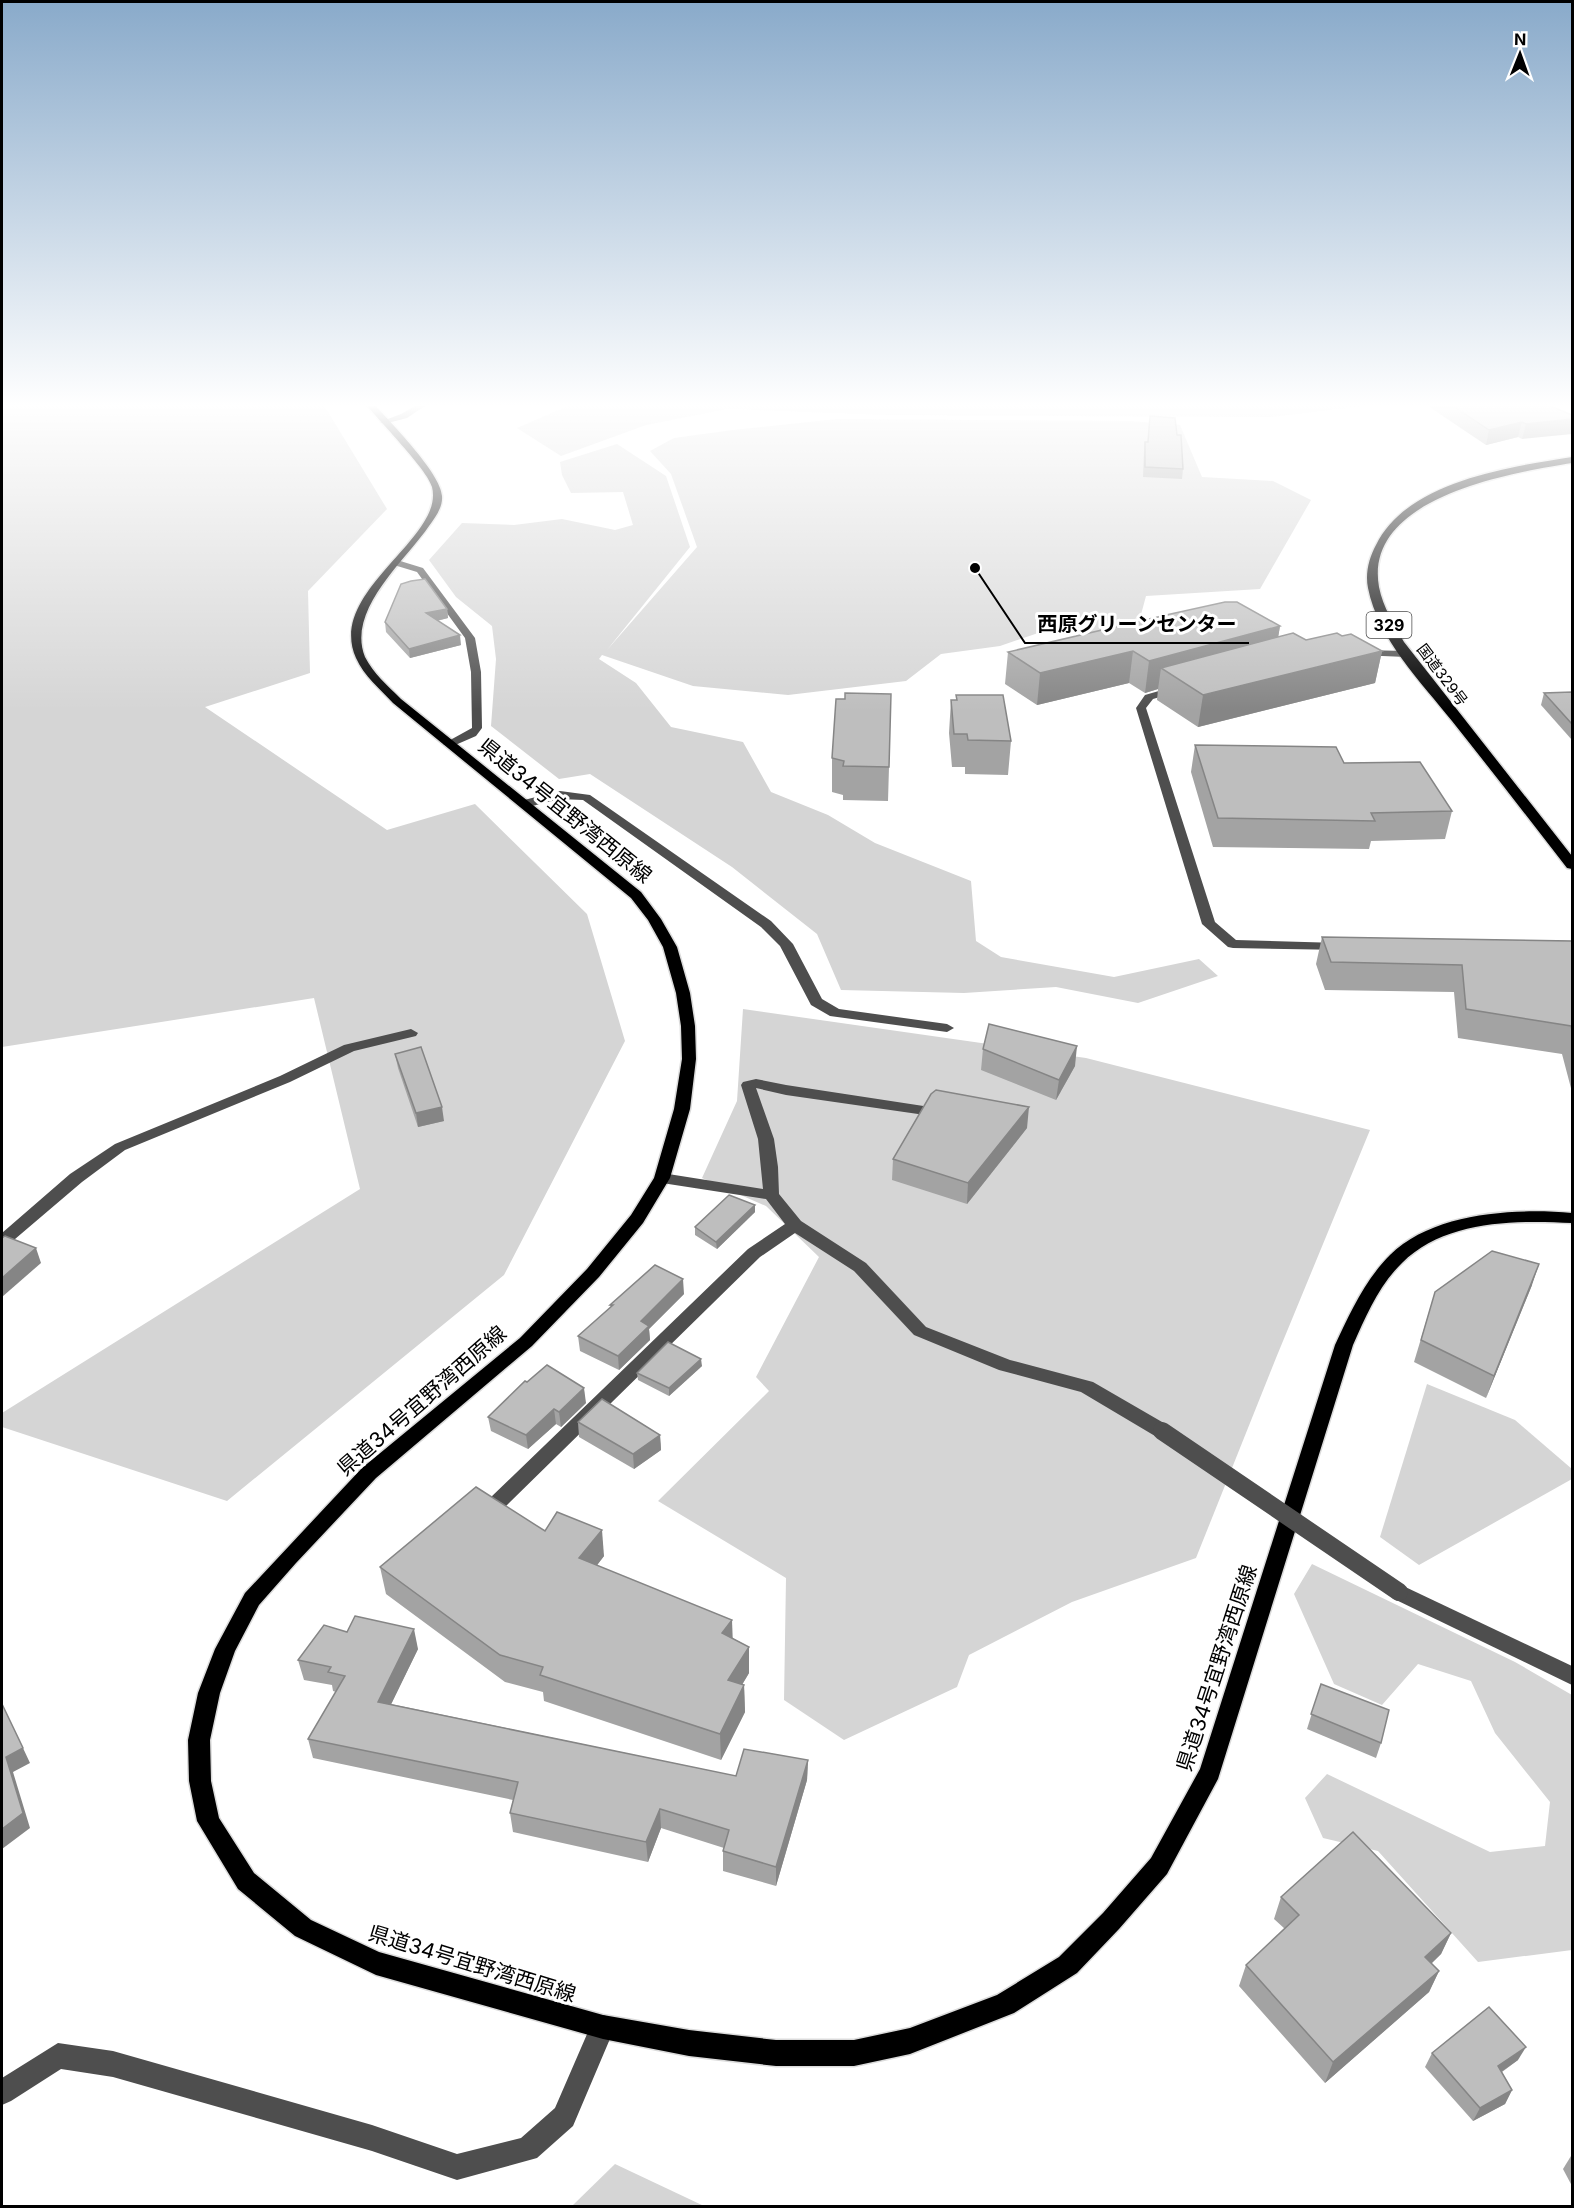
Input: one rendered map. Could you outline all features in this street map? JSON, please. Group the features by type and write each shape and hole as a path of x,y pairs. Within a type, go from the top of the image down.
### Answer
{"highway":[{"name":"国道329号","path":"1420,505 1385,535 1378,549 1374,564 1373,587 1381,611 1406,654 1572,865"}],"main road":[{"name":"県道34号宜野湾西原線","path":"436,505 433,515 372,594 362,612 358,628 358,650 373,675 397,701 636,895 654,919 670,947 683,993 688,1026 689,1059 682,1109 662,1178 637,1219 593,1273 526,1342 369,1473 252,1599 225,1649 209,1694 199,1740 200,1781 208,1821 246,1881 303,1928 376,1963 603,2027 689,2043 776,2053 854,2053 910,2041 1005,2004 1068,1965 1159,1866 1210,1772 1344,1345 1367,1299 1384,1274 1406,1250 1438,1232 1469,1224 1506,1219 1572,1218"}],"street":[{"path":"397,563 420,570 470,638 476,672 477,728 472,734 449,744"},
{"path":"1346,653 1406,654"},
{"path":"1193,685 1149,697 1141,708 1209,924 1233,944 1351,948"},
{"path":"524,804 560,795 586,797 765,924 786,944 816,1002 835,1013 947,1028"},
{"path":"2,1241 76,1178 120,1147 285,1079 349,1048 411,1033"},
{"path":"925,1110 756,1083 748,1085 765,1135 772,1174 771,1195 795,1225 860,1267 920,1331 1005,1365 1088,1387 1162,1431 1399,1592 1572,1676"},
{"path":"662,1178 771,1195"},
{"path":"497,1503 754,1253 795,1225"},
{"path":"2,2092 58,2056 113,2064 372,2138 457,2168 528,2149 564,2117 603,2027"}],"shaded area":[{"path":"2,505 385,505 387,509 308,591 310,673 205,707 387,830 475,804 587,914 625,1041 504,1275 227,1501 2,1427 2,1413 360,1189 314,998 2,1047"},
{"path":"627,505 676,505 690,547 607,650 697,547 682,505 1308,505 1260,589 1146,596 1136,633 1044,631 1000,646 941,654 906,681 788,695 693,686 602,655 599,659 636,683 671,727 743,742 771,792 828,815 875,843 971,881 976,941 1001,957 1114,977 1199,959 1218,976 1138,1003 1056,987 964,993 841,990 817,934 732,867 590,774 559,779 491,726 496,659 492,626 456,597 429,560 462,523 514,525 562,519 615,530 633,525"},
{"path":"743,1009 1086,1058 1370,1130 1196,1558 1072,1602 969,1655 957,1687 844,1740 784,1700 786,1578 658,1501 769,1391 756,1377 819,1257 766,1206 702,1178 737,1101"},
{"path":"1427,1384 1515,1420 1572,1469 1572,1479 1419,1565 1380,1537"},
{"path":"1312,1564 1515,1662 1572,1695 1572,1950 1478,1962 1378,1851 1323,1838 1305,1798 1327,1774 1490,1852 1545,1846 1550,1802 1495,1733 1471,1681 1418,1664 1382,1705 1334,1684 1294,1594"},
{"path":"615,2164 704,2206 572,2206"}],"building":[{"path":"425,579 447,609 426,613 460,635 409,649 385,622 401,584"},
{"path":"1225,602 1237,602 1280,626 1149,661 1133,651 1040,673 1008,652 1166,615"},
{"path":"1293,633 1306,640 1337,633 1342,636 1351,634 1382,651 1203,695 1161,668"},
{"path":"1572,692 1572,724 1544,693"},
{"path":"845,693 891,694 889,767 843,766 844,761 832,758 836,699 845,699"},
{"path":"956,695 1003,695 1011,741 968,740 967,734 954,734 951,700 957,700"},
{"path":"1195,745 1336,747 1344,763 1420,762 1452,811 1371,813 1375,821 1218,818"},
{"path":"1322,937 1572,941 1572,1030 1571,1026 1466,1009 1462,965 1331,962"},
{"path":"989,1024 1077,1046 1059,1080 983,1049"},
{"path":"421,1047 442,1107 416,1113 395,1054"},
{"path":"936,1090 1029,1107 968,1183 893,1159 931,1094"},
{"path":"729,1195 755,1205 716,1242 695,1227"},
{"path":"5,1236 36,1248 2,1278 2,1238"},
{"path":"1492,1251 1539,1264 1494,1376 1421,1340 1435,1292"},
{"path":"655,1265 683,1279 641,1321 649,1326 618,1356 578,1336 613,1305 610,1305"},
{"path":"668,1342 701,1359 669,1388 637,1373"},
{"path":"547,1365 584,1388 559,1412 554,1409 526,1435 488,1417 525,1381 527,1382"},
{"path":"602,1399 660,1435 633,1454 578,1422"},
{"path":"476,1487 545,1531 557,1512 602,1530 579,1558 732,1620 722,1633 749,1647 728,1680 744,1685 720,1734 540,1675 543,1667 500,1655 380,1567"},
{"path":"355,1616 414,1629 378,1702 736,1776 744,1749 808,1760 776,1867 723,1851 729,1830 660,1809 646,1842 510,1813 518,1782 308,1739 345,1676 328,1672 331,1667 298,1660 324,1625 347,1632"},
{"path":"1321,1684 1389,1710 1381,1743 1311,1714"},
{"path":"2,1704 23,1748 6,1757 23,1813 2,1829"},
{"path":"1353,1832 1451,1933 1425,1957 1439,1971 1333,2062 1246,1965 1299,1915 1281,1897"},
{"path":"1489,2007 1526,2047 1498,2066 1512,2090 1480,2108 1432,2053"}],"place":[{"name":"西原グリーンセンター","path":"975,568"}]}
